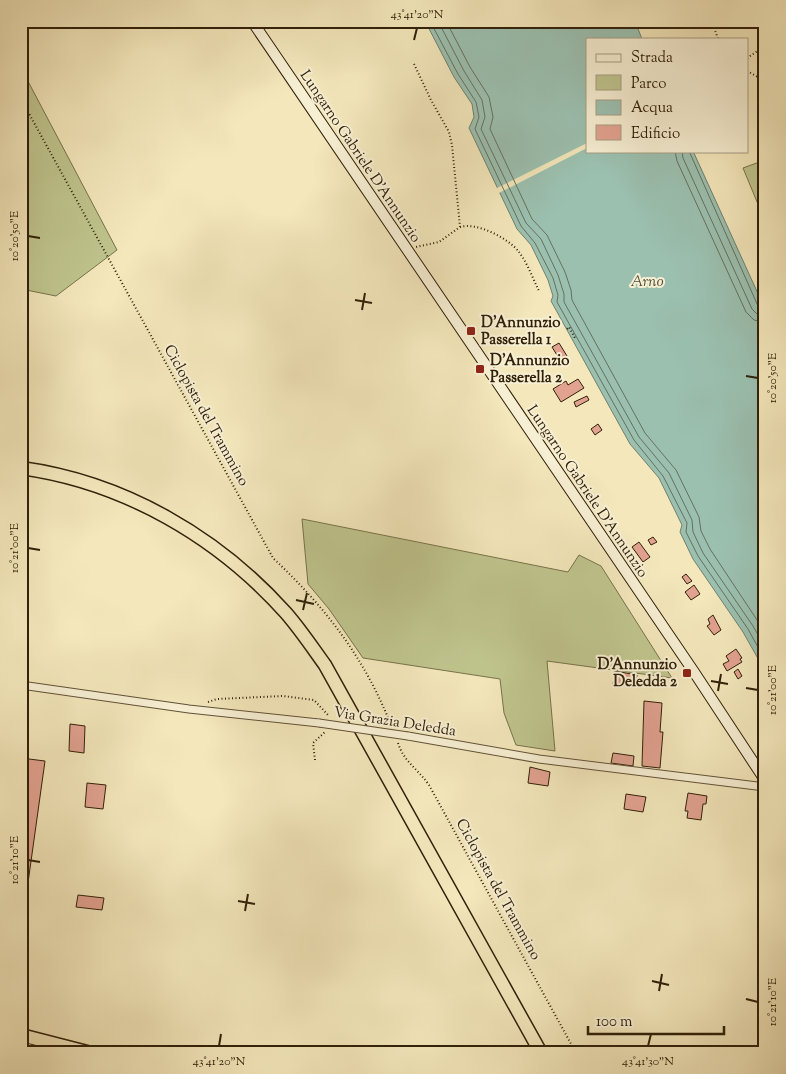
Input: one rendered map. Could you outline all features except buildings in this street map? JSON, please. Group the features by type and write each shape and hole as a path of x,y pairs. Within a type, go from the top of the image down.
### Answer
{"highway":[{"path":"21,468 105,489 166,517 186,528 231,560 256,582 286,613 325,664 541,1053"},
{"path":"21,1035 91,1053"},
{"path":"21,1048 38,1053"}],"main road":[{"name":"Lungarno Gabriele D'Annunzio","path":"252,21 694,672 765,780"}],"street":[{"name":"Via Grazia Deledda","path":"21,685 189,709 408,736 540,759 765,787"}],"path":[{"path":"712,21 718,38"},
{"path":"748,57 765,46"},
{"path":"414,64 449,132 460,227"},
{"path":"748,72 765,81"},
{"name":"Ciclopista del Trammino","path":"21,99 273,558 304,587 336,626 378,693 392,728"},
{"path":"407,250 440,242 460,227 466,225 483,228 513,246 520,254 540,291"},
{"path":"566,329 569,327 575,338"},
{"name":"Ciclopista del Trammino","path":"397,740 405,759 429,785 576,1053"}],"green space":[{"path":"21,68 117,250 56,296 21,289"},
{"path":"765,160 765,221 743,168"},
{"path":"302,519 568,572 579,555 601,566 672,678 547,661 555,751 516,745 504,713 500,679 363,658 329,609 308,584"}],"water":[{"name":"Arno","path":"425,21 635,21 642,38 586,38 586,152 693,152 765,309 765,671 743,632 693,559 680,532 682,525 659,478 630,444 551,301 553,296 548,280 531,245 517,229 469,128 474,117 472,104 454,77"}],"pier":[{"path":"586,144 586,149 497,194 495,189"}],"place":[{"name":"D'Annunzio Passerella 1","path":"471,331"},
{"name":"D'Annunzio Passerella 2","path":"480,369"},
{"name":"D'Annunzio Deledda 2","path":"687,673"}]}
